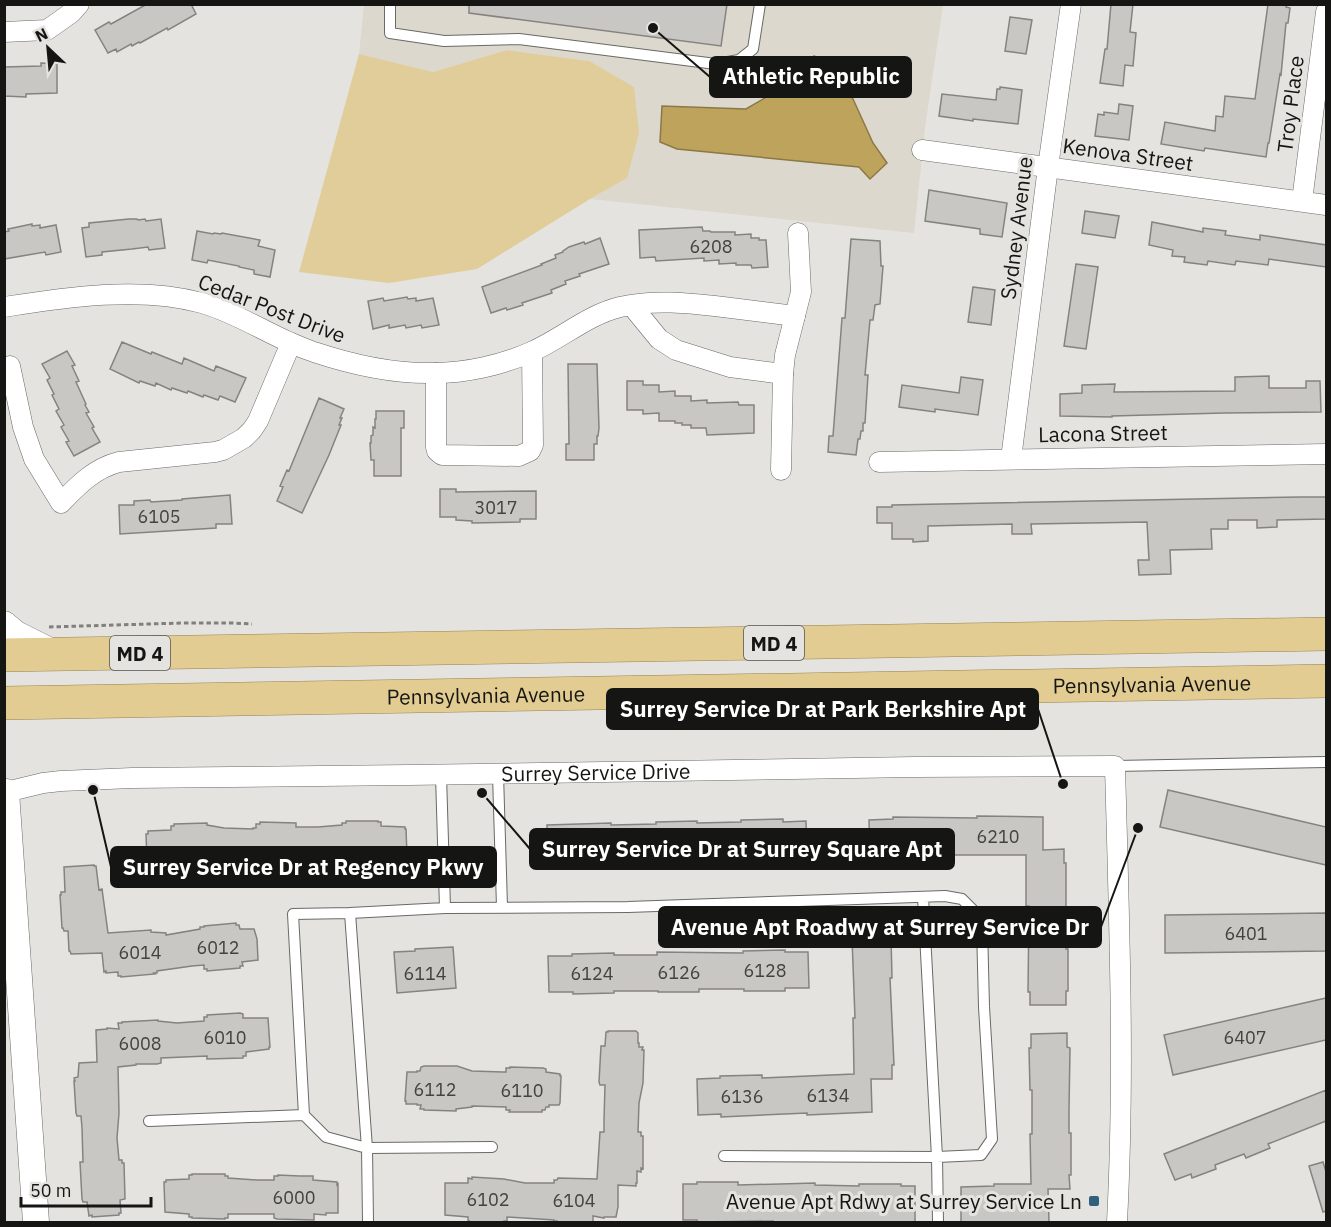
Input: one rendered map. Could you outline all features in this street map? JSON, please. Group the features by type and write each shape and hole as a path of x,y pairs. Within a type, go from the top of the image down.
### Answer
{"highway":[{"name":"MD 4","path":"4,655 1326,634"},
{"name":"Pennsylvania Avenue","path":"4,703 1326,681"}],"street":[{"path":"4,32 47,30 71,13 79,4"},
{"name":"Sydney Avenue","path":"1011,459 1071,4"},
{"name":"Troy Place","path":"1302,201 1326,12"},
{"name":"Kenova Street","path":"922,150 1326,205"},
{"path":"781,470 785,355 801,292 798,233"},
{"name":"Cedar Post Drive","path":"4,307 115,294 158,296 202,303 291,343 332,358 412,373 436,373 484,367 532,352 608,311 649,303 682,302 795,316"},
{"path":"632,306 659,339 676,350 730,367 783,374"},
{"path":"10,366 23,427 34,459 61,503 81,482 111,464 215,452 231,447 244,438 258,421 291,343"},
{"path":"436,373 436,447 439,453 442,455 519,456 530,451 534,445 532,352"},
{"name":"Lacona Street","path":"879,462 1326,454"},
{"path":"4,624 16,634 57,655"},
{"path":"1115,766 1121,1028 1117,1222"},
{"name":"Surrey Service Drive","path":"5,792 61,781 132,778 1115,766"},
{"path":"5,792 36,1222"}],"lane":[{"path":"390,4 390,33 444,41 519,39 716,64 739,60 753,49 760,4"},
{"path":"1115,766 1326,762"},
{"path":"498,774 502,907"},
{"path":"441,775 445,908"},
{"path":"492,1147 368,1148 326,1137 303,1115 293,914 350,914 445,908 628,907 945,896 962,899 976,913 982,926 984,1007 992,1139 981,1155 937,1157 724,1156"},
{"path":"923,897 937,1157 938,1222"},
{"path":"350,914 368,1148 368,1222"},
{"path":"149,1121 303,1115"}],"shaded area":[{"path":"364,5 943,5 925,128 914,233 590,199 627,178 589,61 507,50 433,72 359,54"},
{"path":"507,50 589,61 634,87 639,133 627,178 477,269 389,283 299,272 359,54 433,72"},
{"path":"814,56 838,66 873,143 887,163 870,179 859,167 677,149 660,142 662,106 746,109 782,88"}],"building":[{"path":"147,4 191,4 196,14 140,43 108,53 95,30"},
{"path":"469,4 727,4 721,46 469,13"},
{"path":"1111,4 1133,4 1130,32 1136,33 1133,66 1125,65 1123,86 1100,83 1105,49 1107,49"},
{"path":"1268,4 1287,4 1286,7 1290,8 1266,157 1161,144 1165,122 1215,131 1216,116 1223,117 1225,96 1255,99"},
{"path":"1010,17 1032,20 1026,54 1005,51"},
{"path":"41,63 57,64 57,93 26,94 26,97 4,96 4,67 41,66"},
{"path":"1000,87 1022,90 1018,124 939,116 942,94 996,100 997,89"},
{"path":"1119,104 1133,106 1129,140 1095,136 1098,114 1104,115 1104,112 1118,114"},
{"path":"929,190 1007,203 1002,237 980,234 980,229 925,221"},
{"path":"1085,211 1119,216 1115,238 1082,233"},
{"path":"145,219 146,221 161,219 165,248 149,250 148,247 102,252 102,255 86,257 82,228 89,227 89,223"},
{"path":"1152,222 1203,232 1203,228 1226,231 1225,235 1260,240 1260,235 1326,245 1326,267 1269,259 1268,265 1236,261 1235,265 1208,261 1207,265 1184,262 1185,257 1172,256 1173,250 1149,245"},
{"path":"32,224 32,226 40,225 40,228 56,225 61,252 46,255 45,252 4,259 4,232"},
{"path":"702,227 703,231 735,232 735,235 751,234 751,238 766,240 768,267 752,268 751,265 736,265 736,263 719,264 719,260 704,261 704,258 656,261 655,257 640,258 639,230"},
{"path":"197,231 260,240 258,246 275,250 270,277 254,274 254,270 239,266 208,260 207,263 192,260"},
{"path":"600,238 609,264 565,281 566,284 551,290 552,293 522,303 523,305 491,313 482,287 542,265 556,258 555,255 569,247"},
{"path":"851,239 880,241 881,266 883,266 880,304 875,305 873,320 870,320 865,375 868,375 865,423 863,423 860,439 858,439 856,455 828,452 829,436 833,436"},
{"path":"1076,264 1098,267 1086,349 1064,346"},
{"path":"973,287 995,290 991,325 968,322"},
{"path":"407,297 408,299 416,298 416,301 433,298 439,325 406,328 405,325 389,328 389,325 373,329 368,301"},
{"path":"122,342 182,364 184,358 214,371 216,366 246,378 235,402 220,396 218,400 188,391 187,393 172,388 171,390 156,383 155,386 140,381 139,383 110,369"},
{"path":"67,351 75,365 72,366 79,381 76,382 89,412 86,413 100,442 74,456 61,427 64,425 56,411 59,409 47,380 50,378 42,364"},
{"path":"568,364 597,364 599,428 597,444 594,444 594,460 566,460 566,444 569,444"},
{"path":"1269,376 1269,388 1306,388 1306,381 1320,381 1321,412 1060,416 1060,394 1082,393 1082,385 1115,384 1114,392 1235,391 1235,377"},
{"path":"961,377 983,380 978,415 899,407 902,385 959,393"},
{"path":"627,381 643,381 643,385 659,385 659,392 675,391 675,396 691,396 691,401 707,400 707,403 738,402 739,405 754,405 754,433 707,435 706,428 691,428 691,425 682,425 675,421 659,421 659,413 643,414 643,410 627,410"},
{"path":"319,398 344,409 340,418 342,418 339,425 341,425 329,455 302,513 277,501 283,487 280,486 287,470 289,471"},
{"path":"376,411 404,411 404,428 401,428 401,476 374,476 374,460 371,460 370,443 373,427 375,428"},
{"path":"440,489 456,489 456,492 536,491 536,519 520,519 520,522 472,523 472,521 456,520 456,517 440,517"},
{"path":"230,495 232,524 216,524 216,528 120,534 119,505 134,505 134,501 150,500 151,502"},
{"path":"1326,497 1326,519 1277,520 1277,527 1257,528 1257,520 1228,520 1228,529 1211,529 1212,549 1170,550 1171,574 1139,575 1138,560 1149,560 1147,522 1031,524 1032,534 1012,534 1012,524 928,526 928,541 913,542 913,539 892,539 892,523 877,523 877,507 892,507 892,505"},
{"path":"1168,790 1326,827 1326,865 1160,827"},
{"path":"977,816 1043,817 1043,850 1064,849 1066,949 1068,949 1066,1005 1030,1005 1026,855 870,856 869,820 893,819 893,817 977,818"},
{"path":"783,819 783,822 806,821 807,857 783,858 783,860 697,859 697,861 655,862 655,860 571,863 571,861 547,861 547,825 741,822 741,820"},
{"path":"346,821 378,821 381,822 381,826 405,827 407,856 405,859 382,860 379,866 347,866 326,861 308,861 296,863 293,868 261,868 261,866 243,863 211,863 208,869 175,869 175,867 172,868 172,864 148,863 147,860 146,834 148,831 171,830 174,824 207,823 207,825 224,828 253,829 260,822 296,823 296,827 318,827 342,825"},
{"path":"94,865 99,890 102,889 108,933 151,930 151,932 166,933 166,935 200,929 204,926 236,923 240,929 254,929 258,960 242,962 243,966 240,968 207,971 204,965 157,971 155,974 121,977 118,976 118,972 104,972 102,953 71,954 68,931 62,928 60,895 61,892 65,892 64,867"},
{"path":"1326,913 1326,951 1165,953 1165,915"},
{"path":"889,923 894,1065 892,1065 892,1079 871,1079 872,1112 721,1117 721,1114 698,1115 697,1079 720,1078 720,1076 762,1075 762,1078 854,1074 853,924"},
{"path":"453,947 456,988 397,993 394,952"},
{"path":"785,950 785,952 808,952 809,988 785,988 785,991 699,989 699,992 614,991 614,993 573,994 573,992 549,992 548,956 614,953 614,955 657,955 657,952 743,953 743,951"},
{"path":"1326,998 1326,1040 1173,1075 1164,1035"},
{"path":"243,1014 243,1018 268,1018 269,1049 246,1052 243,1058 207,1059 207,1056 161,1058 161,1063 157,1064 118,1067 117,1138 119,1160 124,1163 125,1199 120,1200 121,1213 119,1215 89,1216 87,1202 83,1202 82,1199 80,1162 83,1162 82,1128 81,1116 77,1116 76,1113 74,1078 78,1077 79,1063 97,1062 96,1030 119,1029 118,1023 122,1022 204,1021 207,1015"},
{"path":"608,1031 636,1031 639,1047 643,1047 642,1050 644,1050 638,1132 641,1132 643,1136 643,1169 641,1168 641,1172 637,1171 636,1186 618,1185 616,1217 593,1216 593,1222 557,1222 507,1217 507,1221 504,1222 471,1222 468,1217 445,1215 445,1183 468,1183 468,1178 472,1179 472,1177 525,1183 554,1183 554,1180 558,1178 597,1179 600,1132 604,1132 605,1085 600,1085 599,1082 601,1046 605,1046"},
{"path":"1067,1033 1067,1047 1070,1048 1070,1189 1048,1189 1049,1222 961,1222 961,1187 1031,1184 1032,1090 1030,1090 1029,1048 1031,1048 1031,1034"},
{"path":"424,1066 457,1066 472,1071 503,1072 510,1067 543,1068 546,1072 561,1076 560,1103 549,1105 542,1112 509,1112 510,1110 506,1110 506,1107 472,1106 456,1109 456,1111 420,1109 421,1105 406,1104 407,1072 420,1071"},
{"path":"1326,1090 1326,1121 1268,1144 1270,1148 1246,1158 1244,1154 1215,1165 1216,1169 1192,1178 1191,1174 1175,1180 1164,1154"},
{"path":"1323,1162 1326,1172 1326,1211 1323,1212 1309,1166"},
{"path":"225,1174 228,1178 257,1180 274,1180 274,1176 278,1175 313,1176 313,1180 337,1182 338,1213 314,1214 314,1220 277,1219 274,1218 274,1214 228,1214 228,1218 225,1219 192,1218 189,1214 165,1212 164,1182 189,1179 189,1175"},
{"path":"697,1182 738,1182 738,1185 815,1183 815,1185 901,1184 901,1186 915,1186 915,1222 697,1222 697,1220 683,1220 683,1184 697,1184"}],"place":[{"name":"Athletic Republic","path":"653,28"},
{"name":"Surrey Service Dr at Park Berkshire Apt","path":"1063,784"},
{"name":"Surrey Service Dr at Regency Pkwy","path":"93,790"},
{"name":"Surrey Service Dr at Surrey Square Apt","path":"482,793"},
{"name":"Avenue Apt Roadwy at Surrey Service Dr","path":"1138,828"},
{"name":"Avenue Apt Rdwy at Surrey Service Ln","path":"1094,1201"}]}
